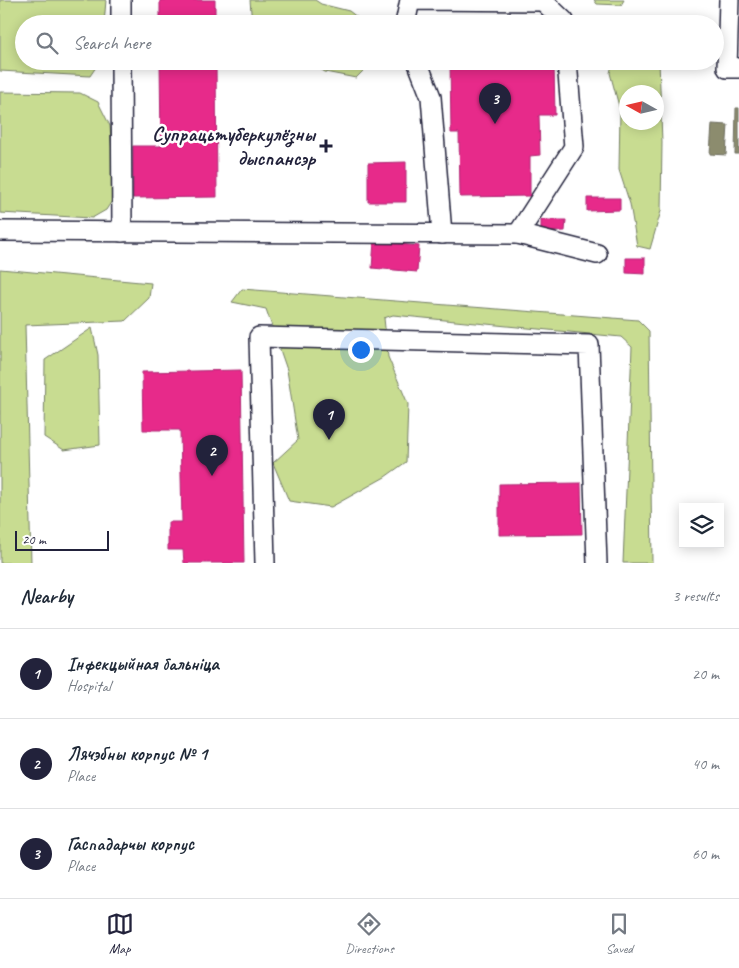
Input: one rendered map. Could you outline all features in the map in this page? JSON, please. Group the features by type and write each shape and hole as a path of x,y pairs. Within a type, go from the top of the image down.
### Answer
{"lane":[{"path":"121,0 121,15"},
{"path":"407,15 410,0 543,1 558,15"},
{"path":"729,0 727,68 739,68"},
{"path":"121,70 122,232"},
{"path":"421,70 431,97 442,234"},
{"path":"518,234 574,147 568,70"},
{"path":"0,231 518,234 597,254"},
{"path":"265,563 259,337 589,345 597,563"}],"green space":[{"path":"0,0 106,0 105,15 15,15 15,70 94,70 90,76 0,71"},
{"path":"250,0 315,0 321,4 349,11 354,15 251,15"},
{"path":"594,0 624,0 621,5 597,4"},
{"path":"322,70 364,70 356,78"},
{"path":"611,70 659,70 660,85 619,85 619,106"},
{"path":"0,92 80,93 98,102 110,126 115,196 106,210 92,218 0,213"},
{"path":"620,130 662,130 661,211 650,249 637,246 630,204 619,170"},
{"path":"0,269 151,283 149,298 125,321 25,325 31,563 0,563"},
{"path":"242,289 638,320 649,331 652,563 623,563 632,347 621,337 393,315 384,318 388,357 408,404 406,462 385,477 331,507 289,501 273,463 298,440 287,370 266,309 232,302"},
{"path":"92,328 98,355 100,445 64,450 44,437 45,360"}],"building: Health":[{"path":"160,0 215,0 215,15 160,15"},
{"path":"160,70 216,70 217,197 133,198 133,146 161,146"},
{"path":"450,70 554,70 555,115 539,115 540,155 530,156 530,196 460,197 459,133 451,133"},
{"path":"406,162 406,202 368,202 368,163"},
{"path":"587,198 620,198 620,210 587,211"},
{"path":"541,220 566,220 565,231 541,232"},
{"path":"374,242 419,246 417,272 372,268"},
{"path":"626,258 645,258 645,274 626,273"},
{"path":"241,370 244,563 184,563 183,550 168,550 168,522 182,522 180,430 143,430 142,372"},
{"path":"581,483 582,534 499,535 499,484"}],"building: Industry":[{"path":"736,108 739,108 739,154 735,154"},
{"path":"712,124 728,125 726,155 710,154"}],"place":[{"name":"Гаспадарчы корпус","path":"495,124"},
{"name":"Супрацьтуберкулёзны дыспансэр","path":"326,146"},
{"name":"Інфекцыйная бальніца","path":"329,440"},
{"name":"Лячэбны корпус № 1","path":"212,476"}]}
